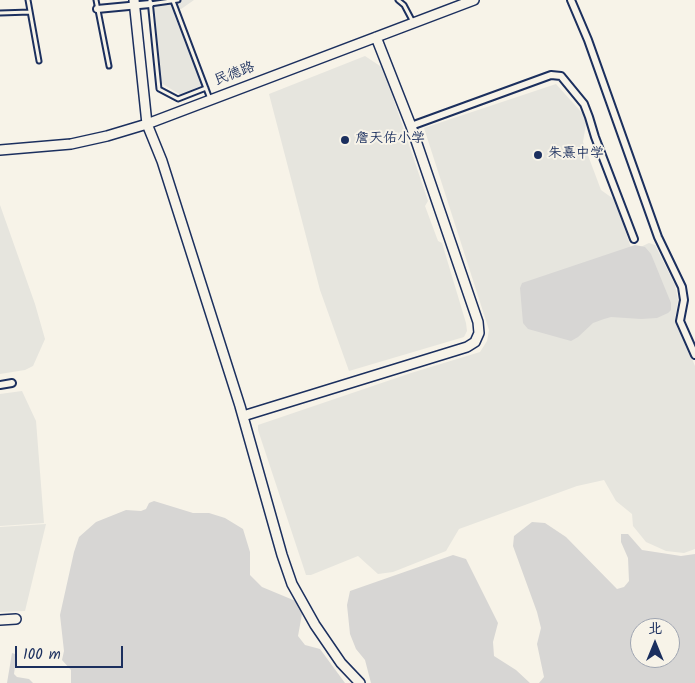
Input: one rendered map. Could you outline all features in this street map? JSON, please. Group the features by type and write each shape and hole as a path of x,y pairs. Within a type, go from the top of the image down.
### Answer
{"street":[{"name":"民德路","path":"0,150 70,144 107,136 147,124 474,0"},
{"path":"571,0 588,40 658,238 682,287 684,300 680,321 695,355"},
{"path":"97,8 150,2"},
{"path":"135,3 147,124 162,161 243,416 282,554 292,584 315,625 341,663 360,683"},
{"path":"243,416 466,347 476,342 479,333 478,322 411,126 376,37"},
{"path":"411,126 550,75 561,76 584,104 590,116 595,137 634,239"},
{"path":"0,385 12,383"},
{"path":"0,620 16,619"}],"lane":[{"path":"28,0 39,61"},
{"path":"96,0 109,66"},
{"path":"178,0 150,2 159,89 178,99 206,88"},
{"path":"398,0 404,5 414,23"},
{"path":"173,1 210,100"},
{"path":"0,13 30,12"}],"shaded area":[{"path":"154,0 194,0 174,14 202,85 181,95 161,83"},
{"path":"365,56 383,68 428,201 425,206 438,241 442,243 467,331 464,337 349,371 320,290 269,94"},
{"path":"556,84 583,114 586,124 583,142 601,190 615,200 632,251 649,243 655,245 675,285 678,300 675,319 695,366 695,549 684,553 666,551 646,542 633,526 632,514 616,501 604,480 577,486 459,529 446,551 393,572 378,574 358,556 311,575 306,575 258,430 258,425 411,373 480,352 487,341 489,330 424,128"},
{"path":"0,205 35,304 45,339 33,366 25,370 0,374"},
{"path":"635,245 645,247 651,254 671,303 671,310 668,313 657,318 611,317 604,319 593,323 571,341 528,329 523,323 520,288 522,283"},
{"path":"22,391 36,421 44,523 0,526 0,394"},
{"path":"154,501 193,513 209,513 225,518 243,529 250,552 250,575 262,587 298,602 302,614 298,636 305,645 320,649 345,683 71,683 71,670 62,660 64,651 60,615 79,537 96,522 126,510 141,511"},
{"path":"532,522 545,523 566,537 617,589 624,587 629,581 628,558 621,542 621,534 628,534 642,550 681,556 695,554 695,683 539,683 544,677 537,644 541,628 513,546 514,536"},
{"path":"46,524 25,611 0,612 0,527"},
{"path":"453,555 466,559 498,623 493,642 494,656 516,670 530,683 371,683 365,660 356,649 350,634 347,605 350,591"},
{"path":"12,653 15,654 16,658 14,674 17,677 29,679 33,683 7,683"}],"place":[{"name":"詹天佑小学","path":"345,140"},
{"name":"朱熹中学","path":"538,155"}]}
